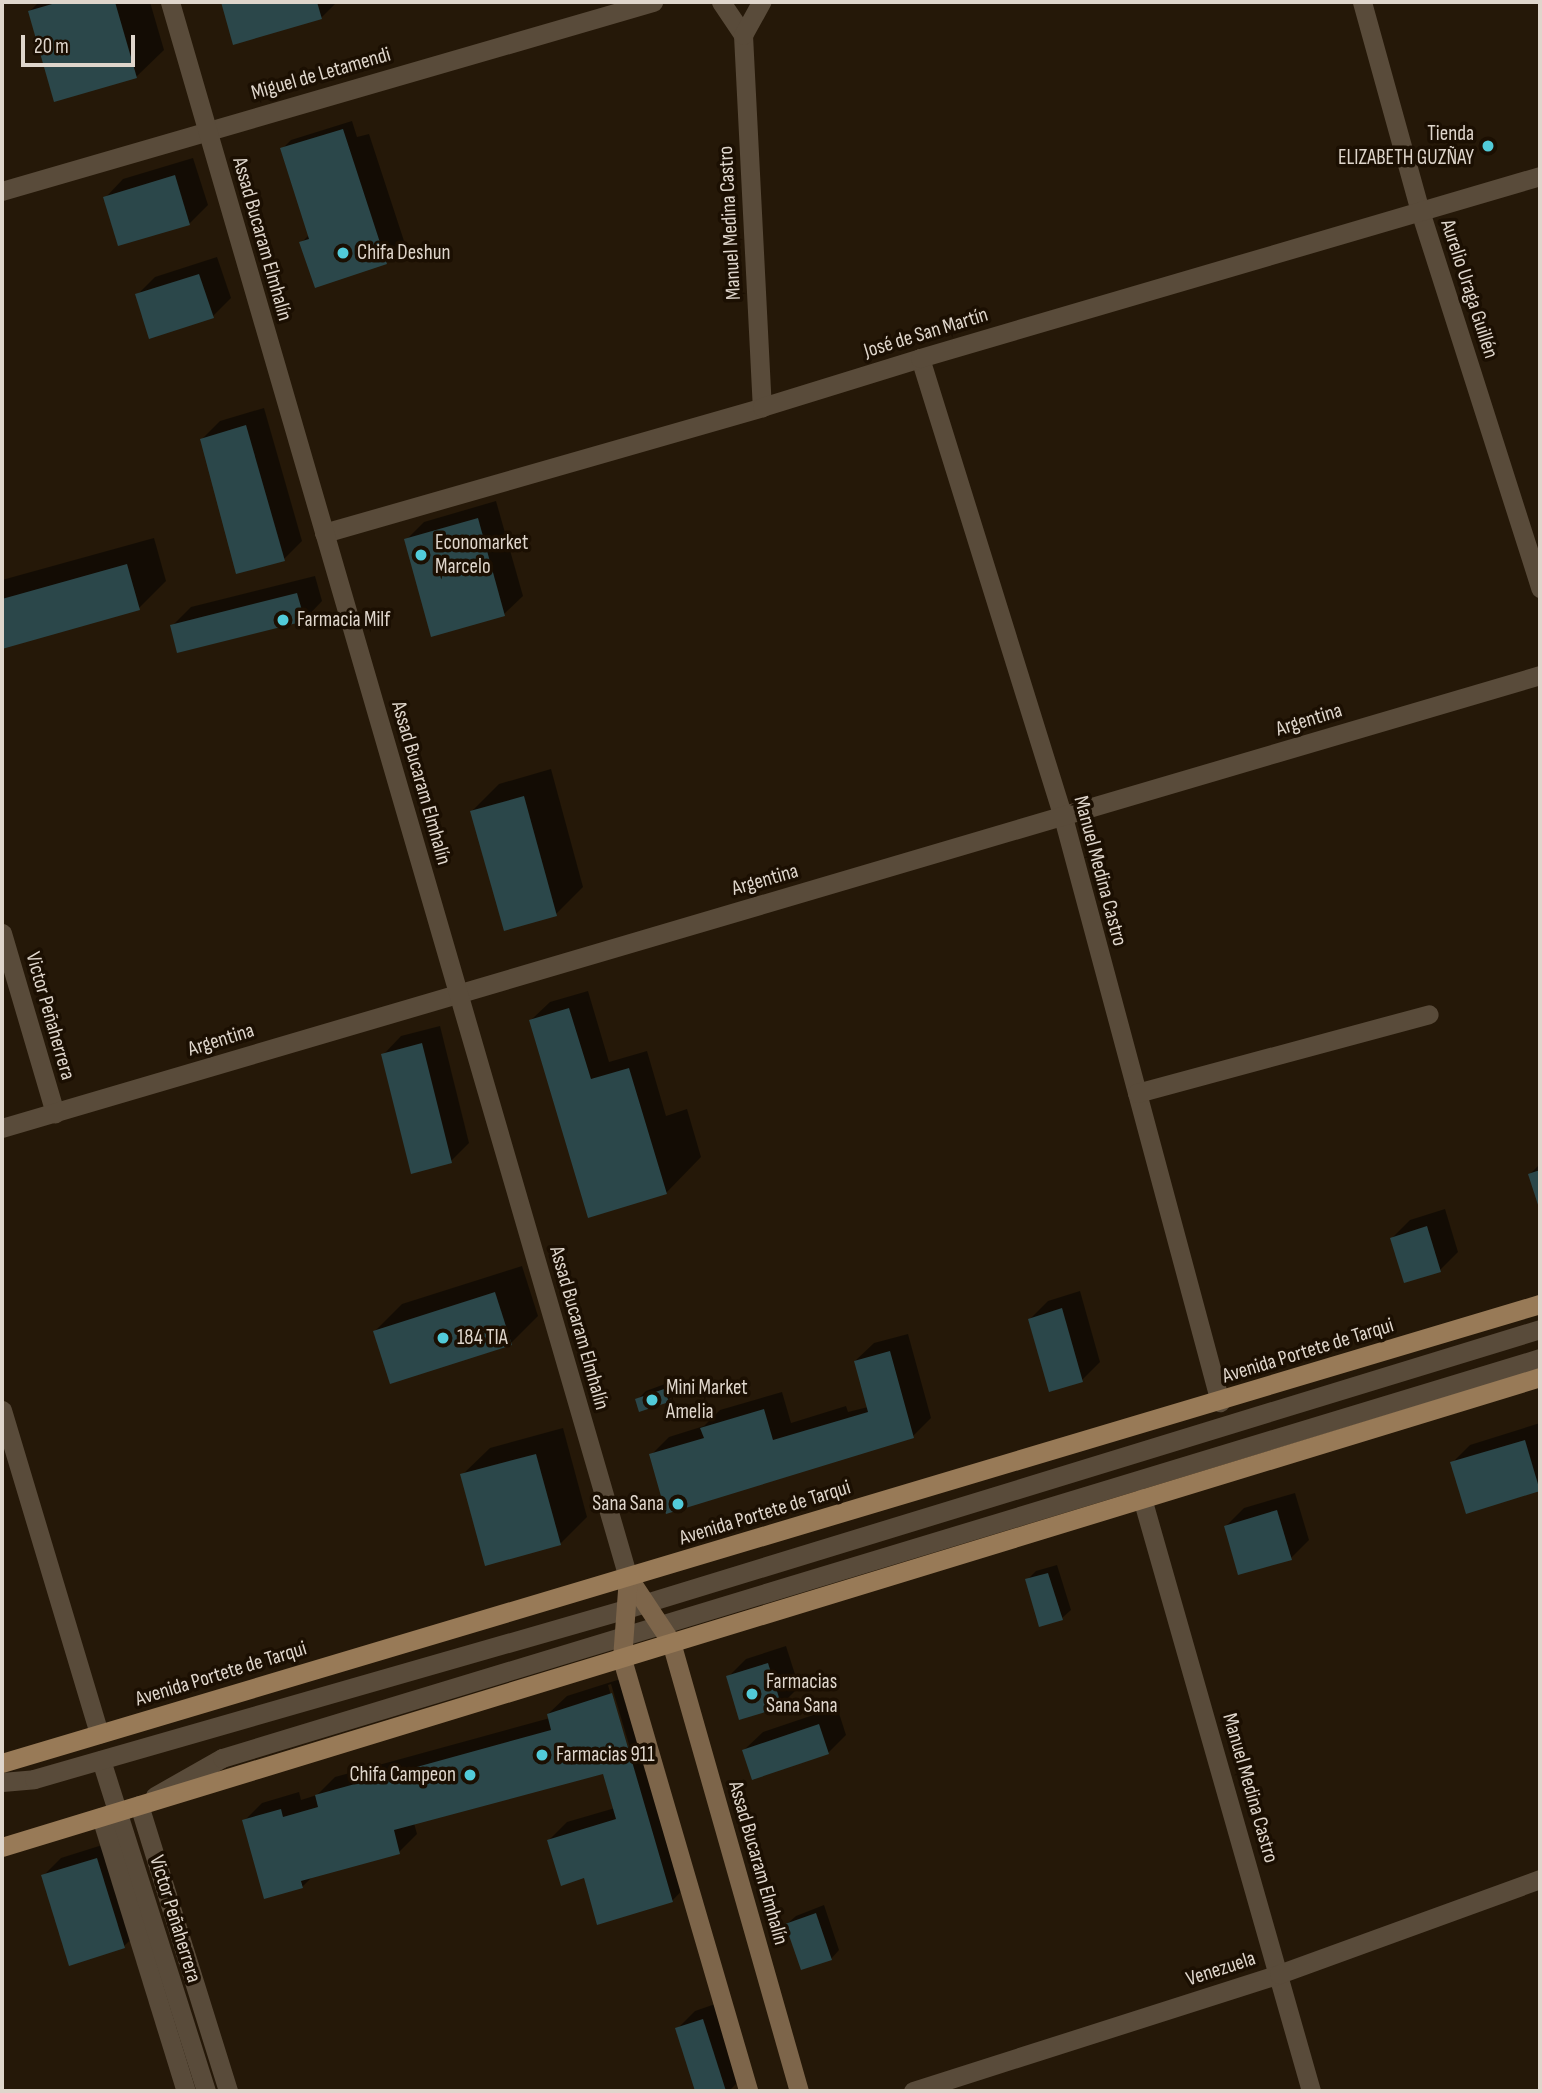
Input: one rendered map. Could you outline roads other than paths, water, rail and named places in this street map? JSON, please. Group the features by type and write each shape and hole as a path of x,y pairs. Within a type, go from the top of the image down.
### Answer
{"main road":[{"name":"Avenida Portete de Tarqui","path":"2,1763 1220,1402 1540,1304"},
{"path":"2,1847 622,1659 666,1634 1142,1498 1540,1377"},
{"name":"Assad Bucaram Elmhalín","path":"628,1577 666,1634 799,2091"},
{"name":"Assad Bucaram Elmhalín","path":"628,1577 622,1659 748,2091"}],"street":[{"name":"Assad Bucaram Elmhalín","path":"170,2 628,1577"},
{"name":"Miguel de Letamendi","path":"2,191 653,2"},
{"name":"Manuel Medina Castro","path":"721,2 743,36 762,407"},
{"path":"743,36 761,2"},
{"name":"Aurelio Uraga Guillén","path":"1362,2 1420,211 1540,589"},
{"name":"José de San Martín","path":"324,533 762,407 1540,176"},
{"name":"Manuel Medina Castro","path":"920,358 1062,817 1220,1402"},
{"name":"Argentina","path":"2,1128 1540,675"},
{"name":"Victor Peñaherrera","path":"2,933 55,1113"},
{"path":"1137,1093 1429,1014"},
{"path":"2,1782 34,1779 626,1609 1540,1329"},
{"path":"139,1805 222,1758 624,1638 666,1634 1540,1358"},
{"path":"2,1410 99,1734"},
{"name":"Manuel Medina Castro","path":"1142,1498 1311,2091"},
{"name":"Victor Peñaherrera","path":"101,1760 109,1814 186,2091"},
{"name":"Victor Peñaherrera","path":"139,1805 228,2091"},
{"name":"Victor Peñaherrera","path":"109,1814 206,2091"},
{"name":"Venezuela","path":"913,2091 1279,1974 1540,1880"}],"place":[{"name":"Tienda ELIZABETH GUZÑAY","path":"1488,146"},
{"name":"Chifa Deshun","path":"343,253"},
{"name":"Economarket Marcelo","path":"421,555"},
{"name":"Farmacia Milf","path":"283,620"},
{"name":"184 TIA","path":"443,1338"},
{"name":"Mini Market Amelia","path":"652,1400"},
{"name":"Sana Sana","path":"678,1504"},
{"name":"Farmacias Sana Sana","path":"752,1694"},
{"name":"Farmacias 911","path":"542,1755"},
{"name":"Chifa Campeon","path":"470,1775"}]}
